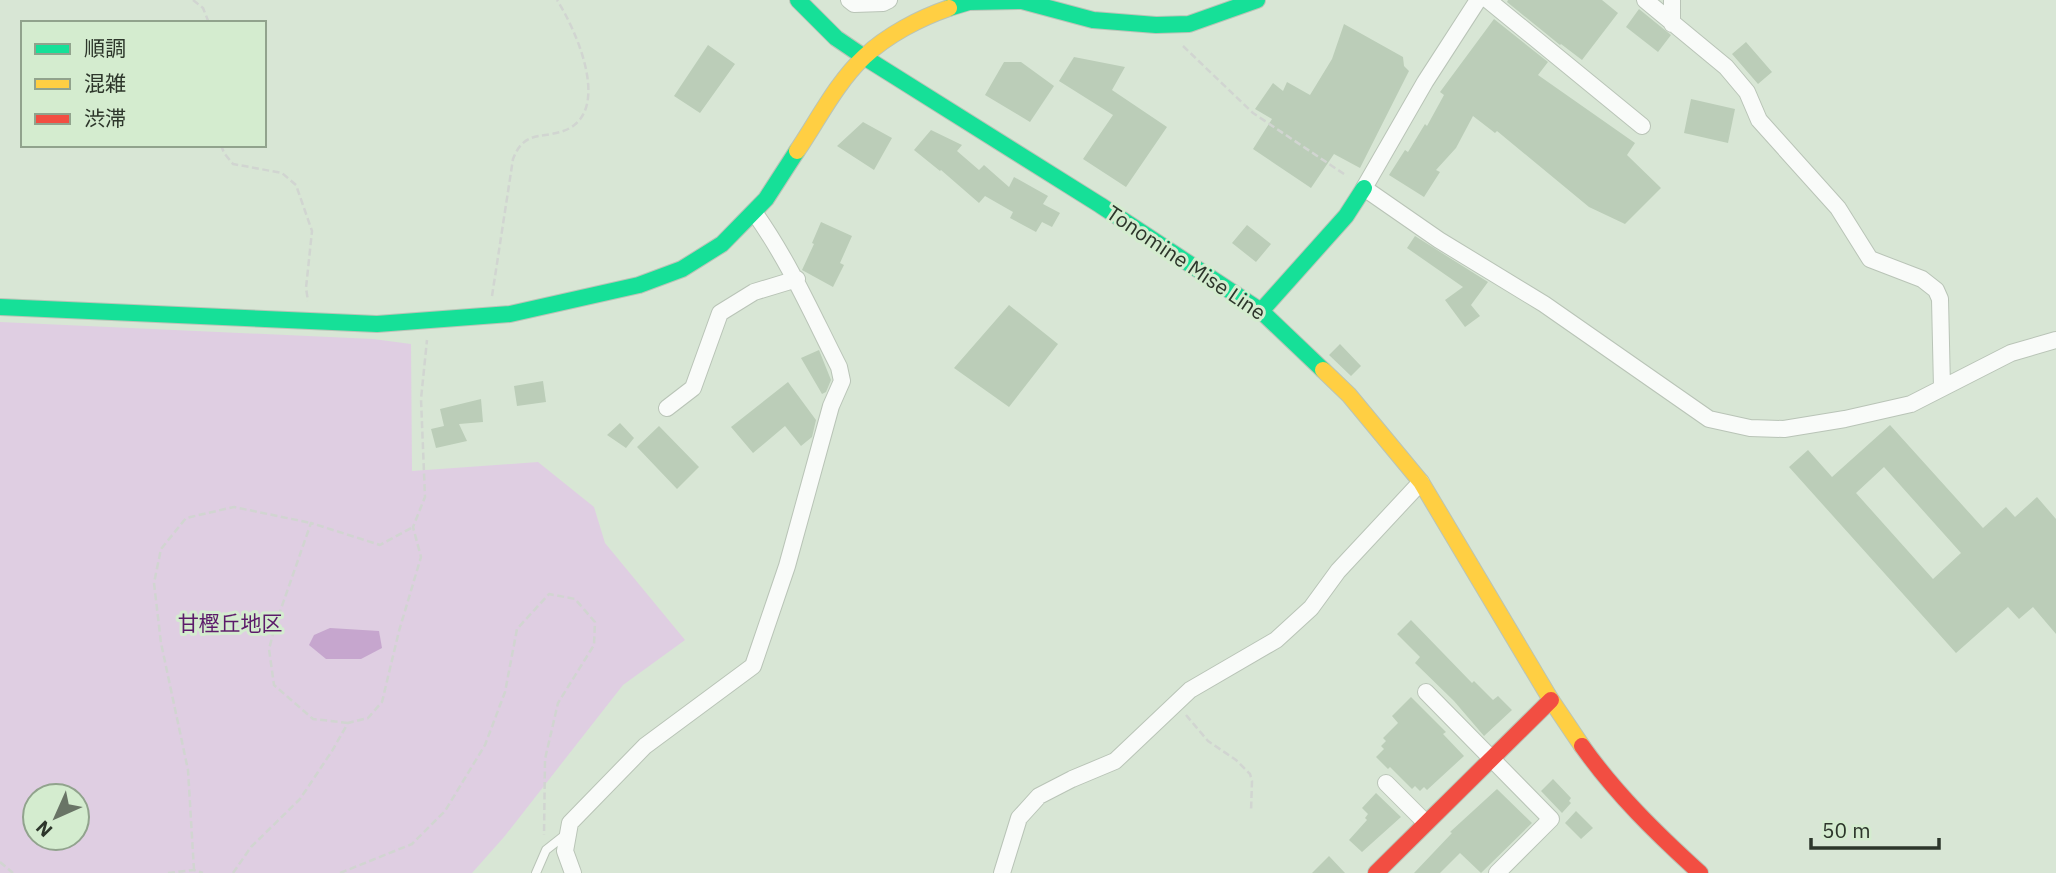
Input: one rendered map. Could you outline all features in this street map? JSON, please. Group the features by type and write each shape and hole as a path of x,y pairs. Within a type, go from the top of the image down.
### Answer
{"main road":[{"name":"Tonomine Mise Line","path":"798,0 836,38 864,57 1144,233 1261,311 1349,395 1421,482 1551,701 1615,790 1648,826 1700,873"},
{"path":"0,307 377,324 493,317 639,285 682,269 722,244 754,212 777,183 839,87 864,57 922,19 969,2 1022,1 1093,20 1156,25 1189,24 1256,0"},
{"path":"1261,311 1346,216 1364,188"},
{"path":"1376,873 1551,701"}],"street":[{"path":"849,0 854,4 883,3 889,0"},
{"path":"1478,0 1425,82 1364,188 1439,240 1544,304 1710,419 1749,428 1784,429 1910,404 2011,353 2056,340"},
{"path":"1488,0 1642,126"},
{"path":"1645,0 1726,67 1748,92 1759,120 1838,208 1870,259 1922,279 1936,290 1940,299 1941,388"},
{"path":"1672,0 1672,24"},
{"path":"573,873 565,851 570,823 645,746 753,666 787,566 831,406 842,381 839,367 797,279 776,242 754,212"},
{"path":"667,408 693,388 720,313 754,292 797,279"},
{"path":"1002,873 1019,818 1039,796 1115,761 1190,690 1276,640 1311,607 1338,571 1421,482"},
{"path":"1426,692 1551,819 1497,873"},
{"path":"1386,783 1426,823"}],"lane":[{"path":"536,873 546,850 568,833"}],"path":[{"path":"193,0 203,8 208,21"},
{"path":"493,317 492,292 513,159 518,146 526,139 569,128 580,119 586,105 589,85 582,54 567,16 557,0"},
{"path":"1182,44 1253,113 1364,188"},
{"path":"222,147 233,164 282,173 296,185 312,231 306,288 312,323"},
{"path":"311,523 269,649 274,685 313,719 348,723 368,718 382,702 421,557 413,527 425,497 421,399 429,322"},
{"path":"194,870 188,769 161,643 154,583 160,549 186,518 234,508 311,523 380,545 413,527"},
{"path":"340,873 412,844 445,811 485,746 505,692 517,629 549,594 575,599 595,622 594,645 558,703 545,759 543,822 546,850"},
{"path":"1183,712 1208,741 1250,774 1251,812"},
{"path":"233,873 251,847 300,799 348,723"},
{"path":"0,862 13,873"},
{"path":"168,873 194,870 203,873"}],"green space":[{"name":"甘樫丘地区","path":"0,322 373,339 411,344 412,471 538,462 594,507 605,543 685,640 623,685 504,837 472,873 0,873"}],"shaded area":[{"path":"330,628 379,631 382,648 361,659 326,659 309,645 314,635"}],"building":[{"path":"1602,0 1618,13 1582,60 1560,45 1507,2"},
{"path":"1639,9 1671,35 1658,52 1626,27"},
{"path":"1494,19 1548,62 1538,75 1635,143 1627,155 1661,188 1625,224 1589,207 1497,131 1495,133 1473,116 1456,148 1436,170 1440,172 1424,197 1389,175 1405,150 1408,152 1425,124 1427,126 1444,95 1440,92"},
{"path":"1344,24 1403,57 1404,66 1409,71 1360,168 1334,154 1311,188 1253,149 1272,119 1255,109 1273,83 1283,91 1287,82 1310,95 1332,59"},
{"path":"1746,42 1772,72 1758,84 1732,54"},
{"path":"708,45 735,64 700,113 674,96"},
{"path":"1074,57 1125,67 1112,90 1167,127 1126,187 1083,159 1113,115 1059,81"},
{"path":"1004,62 1021,62 1054,86 1030,122 985,95"},
{"path":"1691,99 1735,109 1728,143 1684,133"},
{"path":"863,122 892,138 874,170 837,146"},
{"path":"931,130 962,145 957,151 979,170 984,165 1009,187 1014,177 1048,196 1043,204 1060,213 1052,227 1042,222 1036,232 1010,218 1013,212 985,196 979,203 914,150"},
{"path":"821,222 852,236 840,263 844,265 833,287 802,270"},
{"path":"1247,225 1271,244 1256,262 1232,243"},
{"path":"1415,236 1488,282 1471,305 1480,316 1465,327 1445,300 1463,287 1407,248"},
{"path":"1009,305 1058,344 1009,407 954,368"},
{"path":"1340,344 1361,366 1351,376 1329,355"},
{"path":"819,350 831,380 826,392 822,394 801,358"},
{"path":"543,381 546,402 517,406 514,386"},
{"path":"788,382 816,420 812,437 801,446 785,426 753,453 731,427"},
{"path":"481,399 483,422 459,424 467,441 436,448 431,429 444,426 440,409"},
{"path":"620,423 634,438 626,448 607,435"},
{"path":"1890,425 1983,528 2006,507 2015,517 2037,497 2056,519 2056,634 2033,607 2019,619 2008,607 1956,653 1789,467 1808,450 1832,477","holes":["1884,467 1961,553 1933,579 1856,493"]},
{"path":"659,426 699,467 677,489 637,447"},
{"path":"1411,620 1472,683 1474,681 1493,700 1498,696 1512,710 1484,736 1454,701 1415,663 1420,657 1397,634"},
{"path":"1411,697 1446,732 1443,734 1464,756 1427,790 1424,787 1420,791 1415,786 1412,789 1376,757 1384,749 1381,746 1386,741 1383,738 1398,723 1392,716"},
{"path":"1553,779 1571,798 1571,803 1562,813 1541,791"},
{"path":"1497,789 1532,823 1481,873 1460,853 1440,873 1414,873 1452,833 1450,832"},
{"path":"1376,793 1401,817 1362,852 1349,840 1367,820 1365,818 1368,814 1362,808"},
{"path":"1576,811 1593,828 1581,839 1565,823"},
{"path":"1329,856 1345,873 1312,873"}],"traffic: fast":[{"path":"798,0 836,38 864,57 1100,205 1261,311 1323,370"},
{"path":"949,8 969,2 1022,1 1093,20 1156,25 1189,24 1257,0"},
{"path":"0,307 377,324 510,314 639,285 682,269 722,244 766,199 797,151"},
{"path":"1261,311 1346,216 1364,188"}],"traffic: slow":[{"path":"797,151 836,90 864,57 904,28 949,8"},
{"path":"1323,370 1349,395 1421,482 1551,700 1582,746"}],"traffic: jam":[{"path":"1376,873 1551,700"},
{"path":"1582,746 1637,812 1700,873"}]}
